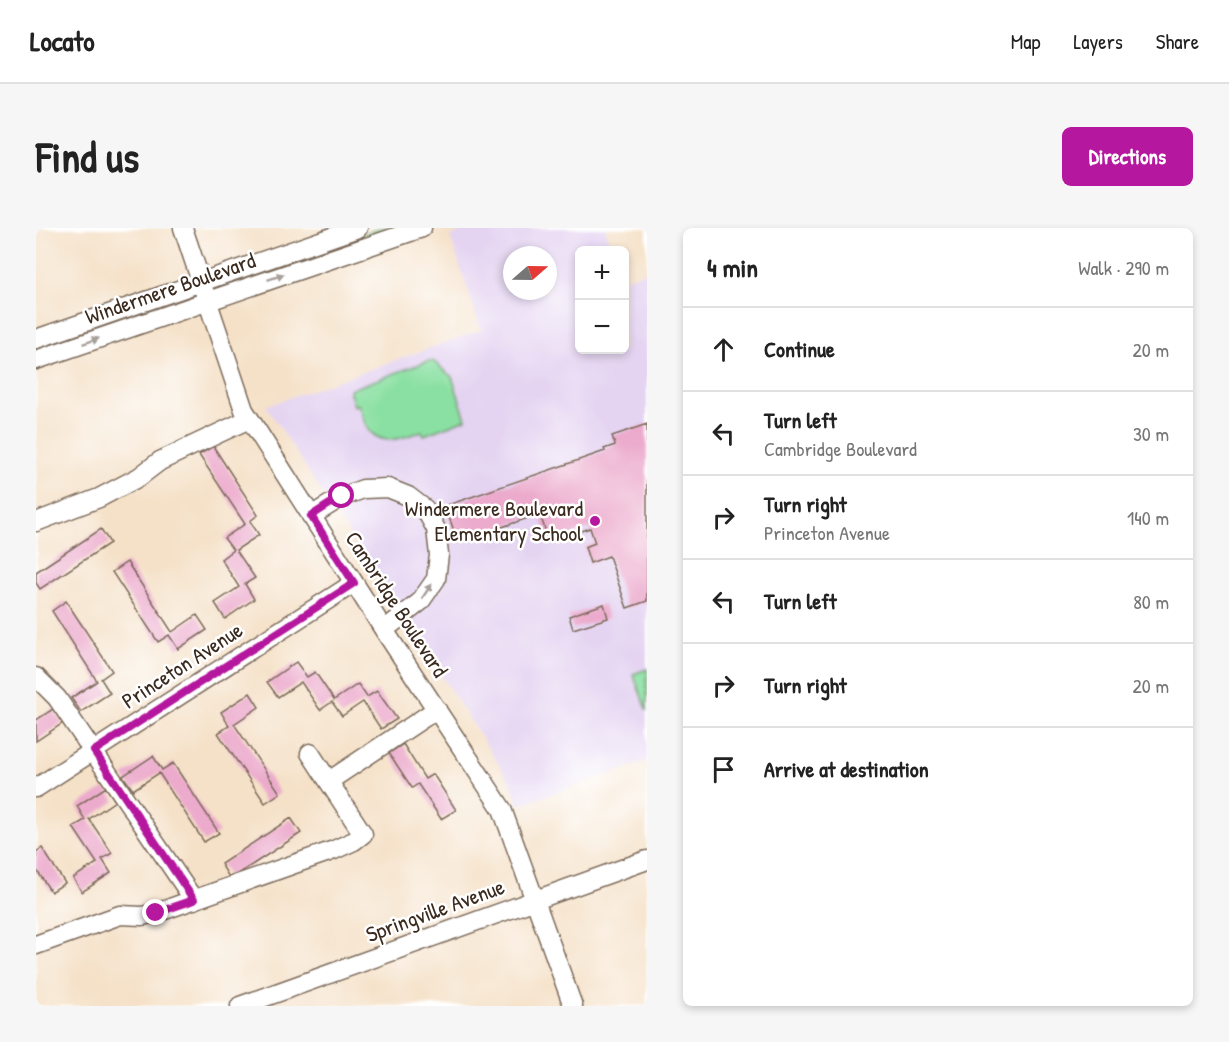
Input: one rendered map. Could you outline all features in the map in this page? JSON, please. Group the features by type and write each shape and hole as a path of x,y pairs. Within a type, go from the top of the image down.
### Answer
{"street":[{"name":"Cambridge Boulevard","path":"183,228 244,410 384,630 502,808 573,1006"},
{"name":"Windermere Boulevard","path":"36,339 358,228"},
{"name":"Windermere Boulevard","path":"36,360 422,228"},
{"path":"36,522 99,498 139,477 160,461 249,419"},
{"path":"311,516 342,496 363,489 388,488 408,496 424,510 436,529 439,555 436,579 420,602 384,630"},
{"name":"Princeton Avenue","path":"36,788 354,583"},
{"path":"36,677 54,693 194,900"},
{"path":"329,781 437,710"},
{"path":"36,945 120,915 142,916 156,913 354,841 363,834 310,753"},
{"name":"Springville Avenue","path":"240,1006 647,860"}],"shaded area":[{"path":"472,228 605,228 611,246 575,246 575,354 629,354 629,278 647,271 647,761 519,805 511,783 266,406 481,330 450,236"}],"green space":[{"path":"380,228 407,228 248,280 246,278 248,273"},
{"path":"157,306 159,309 36,355 36,346"},
{"path":"433,361 452,377 466,419 424,435 422,431 393,440 385,440 372,434 358,404 354,406 349,390"},
{"path":"647,669 647,711 633,674"}],"building":[{"name":"Windermere Boulevard Elementary School","path":"647,424 647,601 627,608 609,556 590,563 585,547 595,543 590,528 549,542 540,514 458,542 445,506 605,451 604,449 615,445 612,436"},
{"path":"213,446 258,515 250,521 259,535 236,550 255,578 245,584 254,599 225,619 215,603 239,587 221,559 233,550 224,538 245,524 199,455"},
{"path":"101,529 110,543 40,589 36,583 36,572"},
{"path":"127,562 172,632 197,615 207,630 178,649 169,635 158,642 112,572"},
{"path":"66,601 112,671 101,679 110,693 81,712 71,698 97,681 52,611"},
{"path":"604,604 608,618 573,629 569,616"},
{"path":"296,662 307,677 315,672 334,700 358,684 367,697 377,691 397,719 381,729 363,702 342,716 332,702 320,710 301,682 278,697 267,682"},
{"path":"250,693 259,707 234,724 280,793 265,803 218,733 229,726 221,712"},
{"path":"53,709 63,723 36,741 36,720"},
{"path":"403,744 425,779 433,774 456,810 441,819 418,784 412,788 389,753"},
{"path":"153,756 162,770 173,763 219,833 204,842 159,773 133,790 123,776"},
{"path":"106,787 115,801 89,819 112,853 102,859 111,873 82,892 73,878 97,863 73,827 85,820 77,806"},
{"path":"291,818 301,833 230,879 221,864"},
{"path":"42,848 65,883 51,892 36,869 36,852"}],"place":[{"name":"Windermere Boulevard Elementary School","path":"595,521"}],"route":[{"path":"156,913 194,900 94,751 354,583 311,516 342,496"}]}
